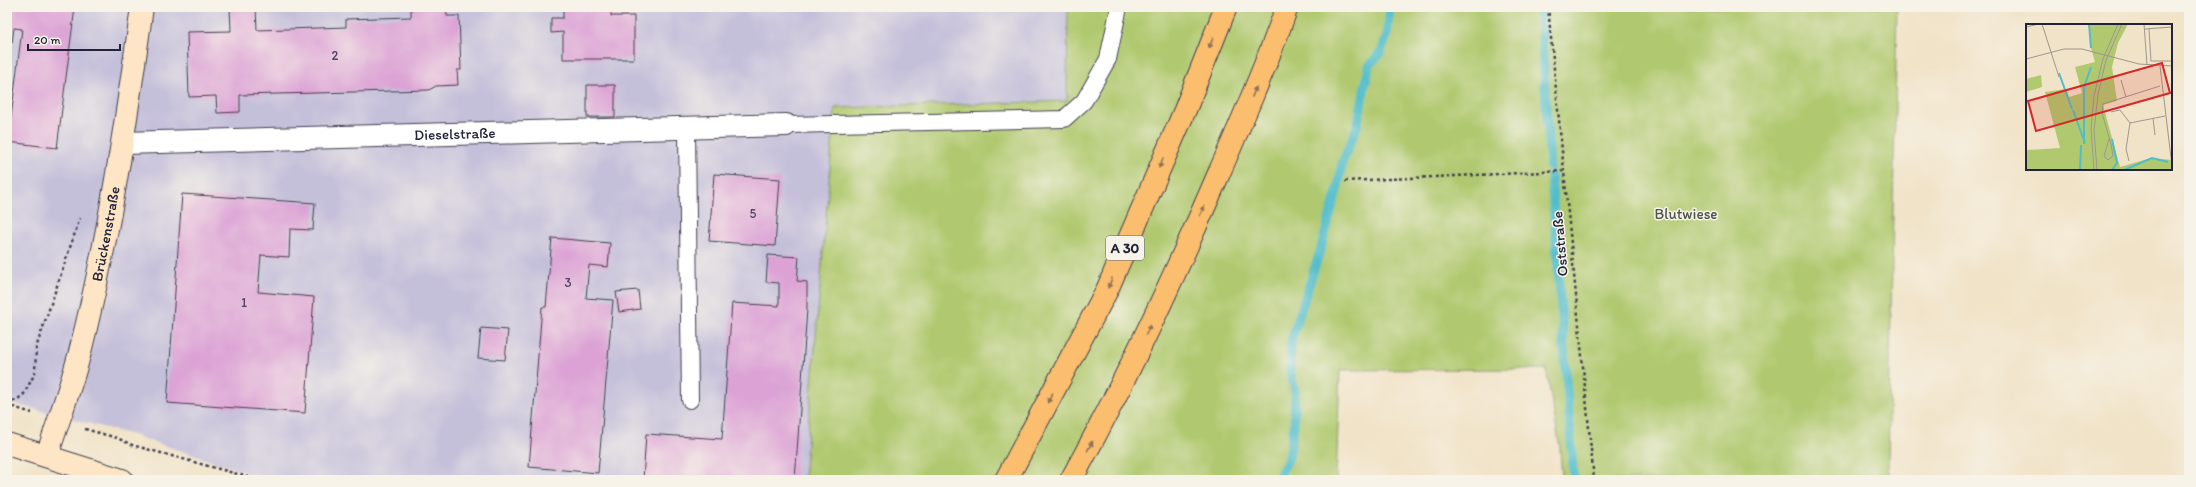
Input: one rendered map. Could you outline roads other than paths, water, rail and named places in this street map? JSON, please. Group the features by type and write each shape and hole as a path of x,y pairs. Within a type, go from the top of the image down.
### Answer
{"highway":[{"name":"A 30","path":"1006,480 1107,290 1184,110 1226,7"},
{"path":"1071,480 1107,415 1174,278 1270,55 1287,7"}],"main road":[{"name":"Brückenstraße","path":"47,456 80,353 123,143 142,7"},
{"path":"7,444 122,480"}],"street":[{"name":"Dieselstraße","path":"123,143 786,125"}],"lane":[{"path":"786,125 1064,119 1084,101 1108,59 1119,7"},
{"path":"687,128 690,400"}],"waterway":[{"path":"1277,480 1289,458 1294,426 1295,391 1290,372 1291,341 1321,248 1338,187 1342,163 1357,127 1369,66 1381,52 1387,36 1390,7"},
{"path":"1540,7 1550,167"},
{"path":"1551,176 1574,480"}],"park label":[{"name":"Blutwiese","path":"1686,214"}]}
